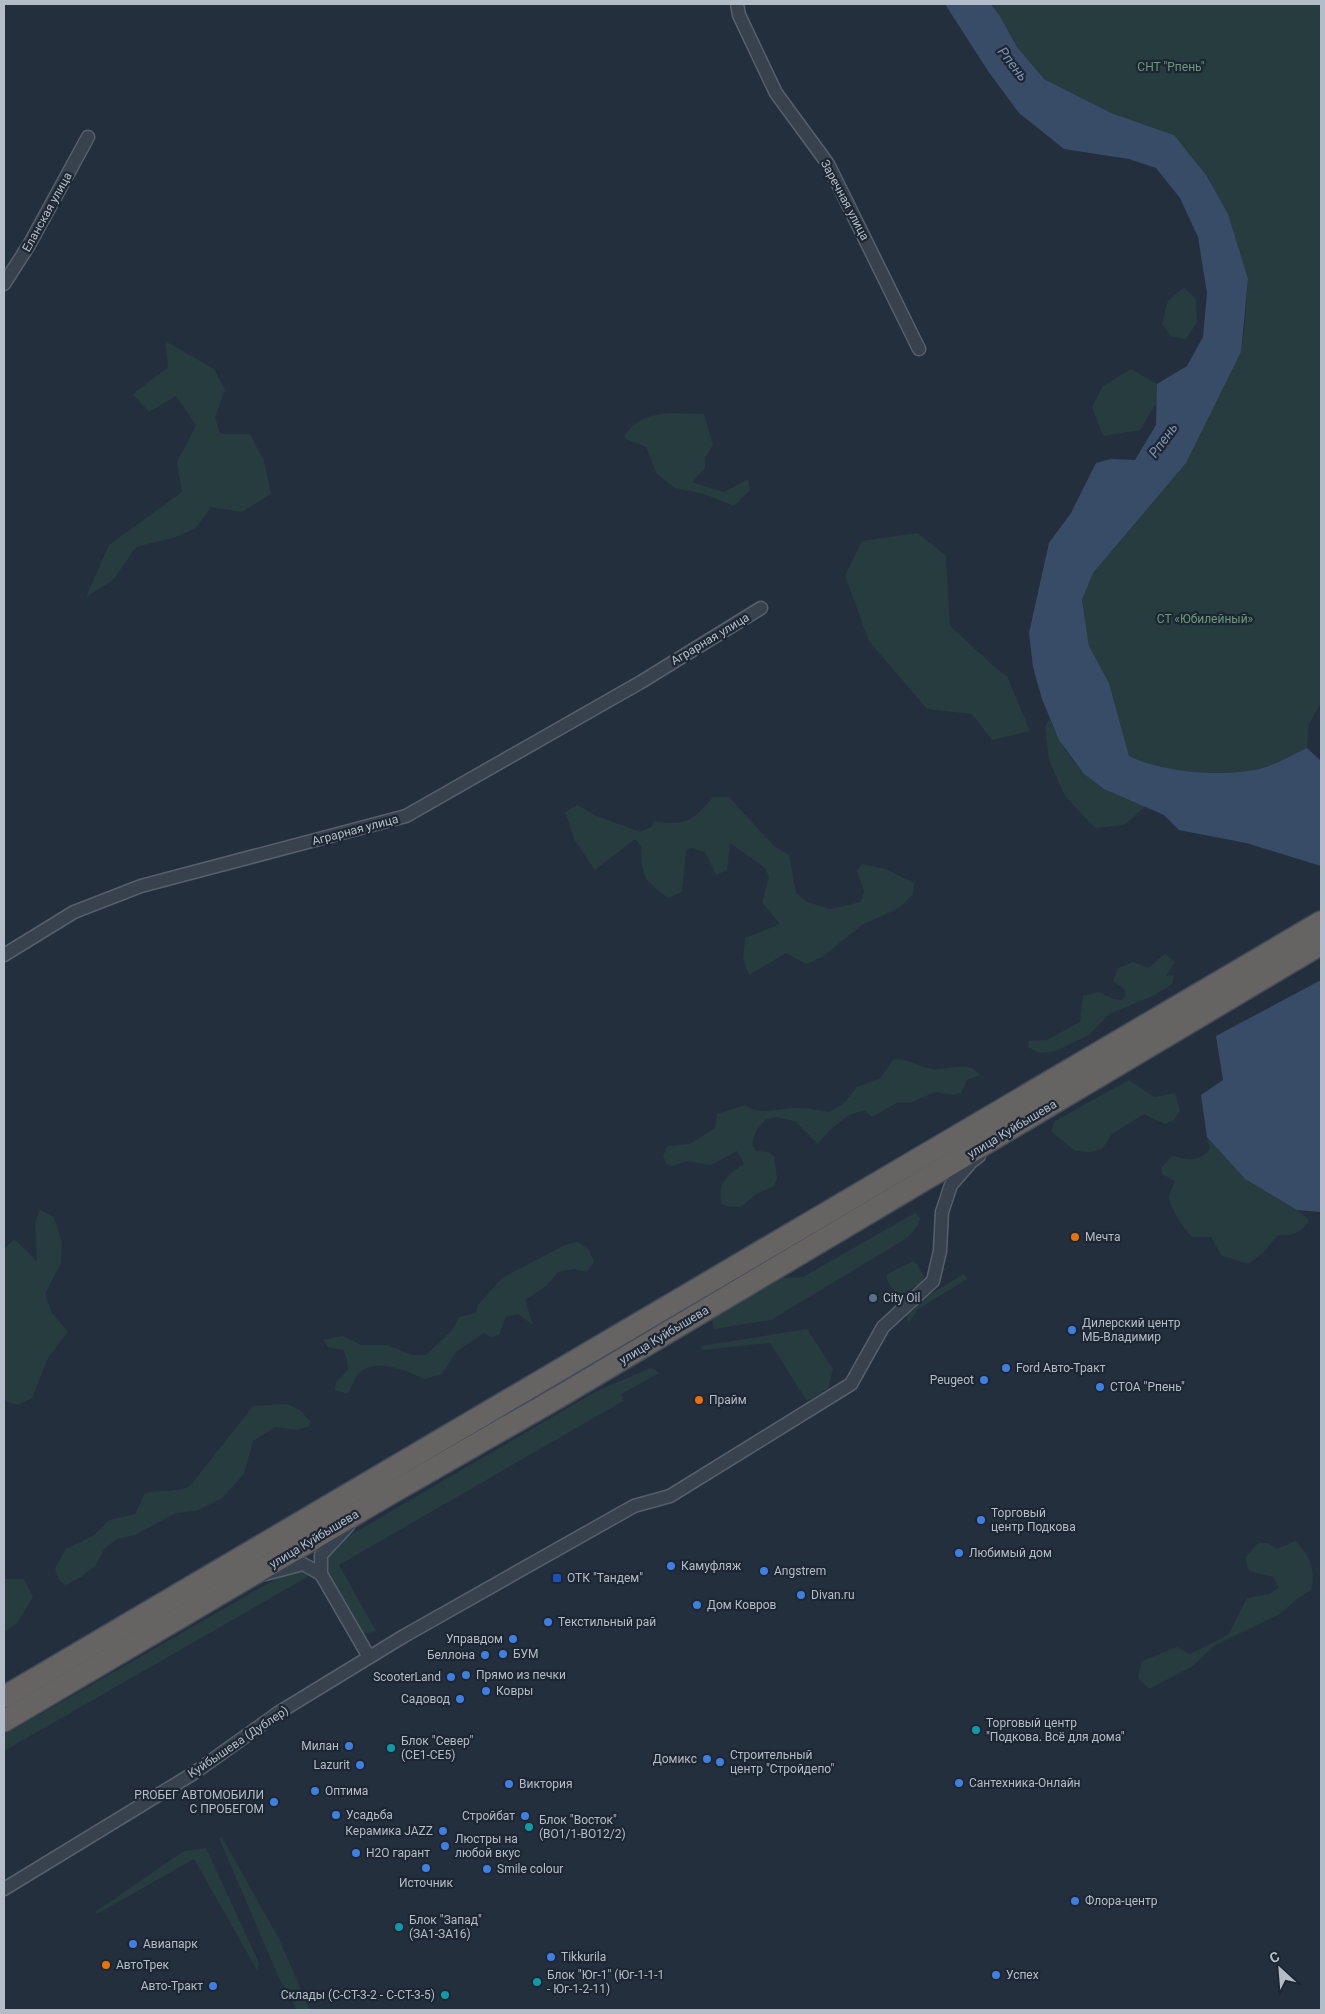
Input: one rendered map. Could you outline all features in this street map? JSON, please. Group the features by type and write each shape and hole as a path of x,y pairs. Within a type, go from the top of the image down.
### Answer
{"highway":[{"name":"улица Куйбышева","path":"4,1697 1321,922"},
{"name":"улица Куйбышева","path":"4,1721 1022,1124 1321,944"}],"street":[{"name":"Заречная улица","path":"737,4 740,15 776,93 828,164 919,349"},
{"name":"Еланская улица","path":"4,284 29,245 88,137"},
{"name":"Аграрная улица","path":"4,955 74,912 141,886 406,816 641,682 761,608"},
{"name":"Куйбышева (Дублер)","path":"4,1889 194,1773 278,1713 369,1657 473,1596 634,1506 670,1496 851,1384 883,1327 933,1280 940,1251 941,1221 951,1185 972,1162 1022,1124"},
{"path":"369,1657 322,1574 321,1555 347,1526 386,1496"},
{"path":"231,1588 257,1576 303,1564 322,1574"}],"green space":[{"name":"СТ «Юбилейный»","path":"991,4 1321,4 1321,703 1309,724 1307,748 1269,766 1237,772 1198,772 1160,767 1129,756 1109,683 1089,646 1082,600 1093,573 1186,463 1241,352 1248,279 1174,135 1111,113 1044,79 1017,47"},
{"path":"1184,287 1196,300 1197,322 1186,339 1171,336 1162,324 1168,301"},
{"path":"165,341 214,369 225,390 215,417 220,434 250,434 264,461 271,494 242,512 211,507 196,528 176,537 136,547 113,580 86,597 109,545 182,492 177,462 196,425 176,396 149,412 133,394 168,367"},
{"path":"1131,369 1157,384 1157,402 1140,430 1103,436 1092,407 1103,386"},
{"path":"669,413 704,414 713,445 705,458 705,468 692,482 724,492 748,479 750,490 734,506 704,494 675,488 657,474 646,447 626,439 625,435 630,429 644,418"},
{"path":"918,533 946,556 950,626 1007,676 1030,731 992,740 972,714 927,709 869,641 845,576 862,541"},
{"path":"1050,719 1065,749 1086,775 1109,791 1146,806 1124,825 1095,828 1065,796 1049,760 1045,726"},
{"path":"713,797 729,797 774,846 789,855 796,893 807,902 830,909 861,902 864,891 857,871 862,864 885,869 914,883 913,894 899,908 862,925 822,957 806,964 786,953 749,975 743,959 745,938 780,924 762,902 769,877 765,868 730,843 727,870 716,875 705,852 691,848 686,851 682,892 668,898 653,886 643,872 641,846 635,839 595,870 575,841 565,812 577,805 597,816 640,832 651,827 654,821 673,823 688,820 700,811"},
{"path":"1165,954 1175,962 1166,976 1174,975 1172,984 1155,995 1109,1014 1089,1035 1056,1051 1039,1053 1028,1047 1029,1041 1047,1040 1080,1022 1083,996 1098,992 1114,999 1122,1000 1126,995 1124,989 1113,981 1118,968 1133,962 1148,968"},
{"path":"894,1059 904,1060 932,1069 970,1068 980,1075 967,1080 961,1093 954,1095 935,1092 910,1103 898,1102 872,1117 865,1111 852,1114 827,1133 818,1144 795,1121 774,1117 765,1120 756,1131 752,1144 756,1151 769,1152 774,1156 777,1179 773,1187 756,1194 741,1207 722,1204 721,1197 722,1185 725,1180 744,1164 737,1151 711,1165 687,1161 671,1166 666,1163 663,1157 667,1146 690,1144 715,1128 717,1114 745,1105 751,1109 764,1111 807,1108 830,1112 844,1103 857,1087 880,1078"},
{"path":"1129,1080 1154,1097 1175,1093 1180,1111 1174,1120 1165,1124 1144,1114 1112,1134 1102,1149 1090,1152 1075,1151 1051,1131 1055,1121"},
{"path":"1207,1137 1245,1179 1297,1210 1309,1220 1296,1233 1278,1235 1263,1253 1248,1264 1221,1255 1211,1237 1192,1237 1178,1218 1170,1201 1169,1195 1175,1181 1162,1174 1161,1168 1172,1156 1188,1159 1201,1157 1210,1149"},
{"path":"40,1210 54,1217 62,1243 61,1263 45,1294 52,1313 68,1332 48,1358 32,1398 18,1405 4,1401 4,1249 14,1239 37,1261 35,1223"},
{"path":"915,1213 920,1218 918,1225 907,1238 771,1320 714,1329 712,1320 782,1278 803,1277"},
{"path":"578,1242 589,1250 594,1262 587,1272 574,1269 558,1272 546,1286 525,1300 533,1325 518,1314 506,1317 499,1335 491,1337 484,1333 457,1351 442,1374 424,1379 392,1367 375,1366 360,1372 348,1393 335,1391 336,1382 348,1370 347,1359 343,1350 328,1347 323,1340 343,1336 361,1345 388,1345 412,1355 426,1355 452,1330 459,1317 476,1313 478,1305 502,1278 565,1245"},
{"path":"913,1261 917,1264 924,1277 922,1282 901,1295 895,1293 887,1280 887,1274"},
{"path":"964,1274 967,1279 918,1309 909,1322 907,1318 909,1307"},
{"path":"807,1329 833,1369 828,1388 807,1401 770,1343 702,1350 701,1346"},
{"path":"650,1368 656,1370 658,1374 621,1394 623,1401 339,1565 376,1631 364,1634 342,1598 328,1568 328,1556 335,1544 595,1392"},
{"path":"287,1404 300,1410 310,1421 309,1426 297,1430 275,1427 253,1441 244,1474 221,1499 196,1511 176,1513 135,1535 117,1539 105,1548 96,1565 81,1577 65,1585 59,1580 55,1568 66,1549 93,1536 109,1520 135,1514 145,1493 190,1486 253,1406"},
{"path":"1296,1541 1305,1552 1311,1564 1313,1576 1311,1590 1298,1598 1281,1613 1214,1646 1193,1666 1149,1689 1138,1678 1142,1661 1177,1647 1190,1654 1228,1635 1247,1598 1269,1594 1279,1588 1273,1577 1249,1571 1245,1558 1258,1543 1268,1543 1276,1549"},
{"path":"302,1571 309,1576 4,1751 4,1735 286,1573"},
{"path":"4,1579 24,1579 33,1597 17,1623 4,1632"},
{"path":"222,1837 279,1939 310,2010 297,2010 279,1978 219,1838"},
{"path":"206,1848 259,1963 257,1970 194,1859 97,1914 95,1912 184,1851"}],"water":[{"name":"Рпень","path":"945,4 991,4 1017,47 1044,79 1111,113 1174,135 1206,175 1228,214 1248,279 1241,352 1186,463 1093,573 1082,600 1089,646 1109,683 1129,756 1160,767 1218,773 1254,770 1269,766 1307,748 1321,761 1321,866 1246,843 1179,830 1164,815 1104,789 1084,774 1059,740 1042,699 1033,667 1029,633 1049,543 1071,513 1096,463 1111,459 1135,460 1156,425 1157,384 1187,366 1203,337 1207,293 1198,237 1180,198 1156,168 1129,159 1064,149 1019,113 988,71"},
{"path":"1321,980 1321,1212 1297,1210 1245,1179 1207,1137 1201,1095 1223,1080 1216,1036"}],"place":[{"name":"Мечта","path":"1075,1237"},
{"name":"City Oil","path":"873,1298"},
{"name":"Дилерский центр МБ-Владимир","path":"1072,1330"},
{"name":"Ford Авто-Тракт","path":"1006,1368"},
{"name":"Peugeot","path":"984,1380"},
{"name":"СТОА \"Рпень\"","path":"1100,1387"},
{"name":"Прайм","path":"699,1400"},
{"name":"Торговый центр Подкова","path":"981,1520"},
{"name":"Любимый дом","path":"959,1553"},
{"name":"Камуфляж","path":"671,1566"},
{"name":"Angstrem","path":"764,1571"},
{"name":"ОТК \"Тандем\"","path":"557,1578"},
{"name":"Divan.ru","path":"801,1595"},
{"name":"Дом Ковров","path":"697,1605"},
{"name":"Текстильный рай","path":"548,1622"},
{"name":"Управдом","path":"513,1639"},
{"name":"БУМ","path":"503,1654"},
{"name":"Беллона","path":"485,1655"},
{"name":"Прямо из печки","path":"466,1675"},
{"name":"ScooterLand","path":"451,1677"},
{"name":"Ковры","path":"486,1691"},
{"name":"Садовод","path":"460,1699"},
{"name":"Торговый центр \"Подкова. Всё для дома\"","path":"976,1730"},
{"name":"Милан","path":"349,1746"},
{"name":"Блок \"Север\" (СЕ1-СЕ5)","path":"391,1748"},
{"name":"Домикс","path":"707,1759"},
{"name":"Строительный центр \"Стройдепо\"","path":"720,1762"},
{"name":"Lazurit","path":"360,1765"},
{"name":"Сантехника-Онлайн","path":"959,1783"},
{"name":"Виктория","path":"509,1784"},
{"name":"Оптима","path":"315,1791"},
{"name":"PROБЕГ АВТОМОБИЛИ С ПРОБЕГОМ","path":"274,1802"},
{"name":"Усадьба","path":"336,1815"},
{"name":"Стройбат","path":"525,1816"},
{"name":"Блок \"Восток\" (ВО1/1-ВО12/2)","path":"529,1827"},
{"name":"Керамика JAZZ","path":"443,1831"},
{"name":"Люстры на любой вкус","path":"445,1846"},
{"name":"H2O гарант","path":"356,1853"},
{"name":"Источник","path":"426,1868"},
{"name":"Smile colour","path":"487,1869"},
{"name":"Флора-центр","path":"1075,1901"},
{"name":"Блок \"Запад\" (ЗА1-ЗА16)","path":"399,1927"},
{"name":"Авиапарк","path":"133,1944"},
{"name":"Tikkurila","path":"551,1957"},
{"name":"АвтоТрек","path":"106,1965"},
{"name":"Успех","path":"996,1975"},
{"name":"Блок \"Юг-1\" (Юг-1-1-1 - Юг-1-2-11)","path":"537,1982"},
{"name":"Авто-Тракт","path":"213,1986"},
{"name":"Склады (С-СТ-3-2 - С-СТ-3-5)","path":"445,1995"}],"park label":[{"name":"СНТ \"Рпень\"","path":"1171,67"}]}
